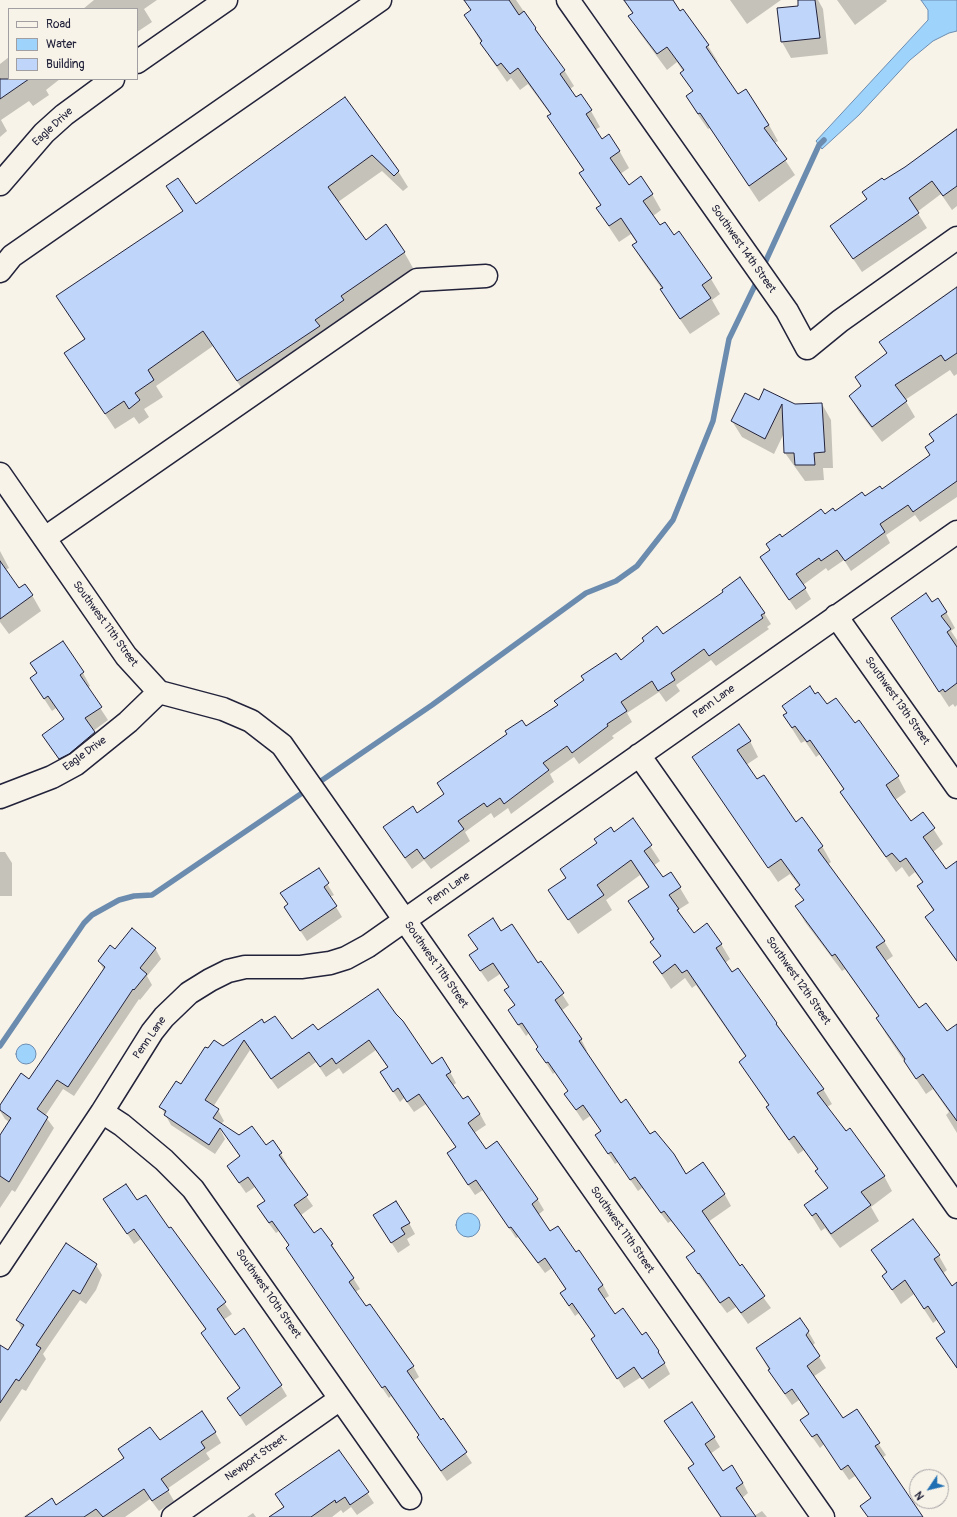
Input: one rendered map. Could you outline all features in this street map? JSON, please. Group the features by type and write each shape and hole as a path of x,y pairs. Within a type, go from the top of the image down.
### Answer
{"street":[{"path":"138,61 226,0"},
{"path":"0,271 12,256 380,0"},
{"name":"Southwest 14th Street","path":"568,0 786,311 807,348 840,321 957,238"},
{"name":"Eagle Drive","path":"0,184 44,133 64,115 113,80"},
{"path":"45,538 417,280 486,276"},
{"name":"Southwest 11th Street","path":"0,474 126,656 159,692 223,709 251,721 282,745 823,1517"},
{"name":"Penn Lane","path":"0,1266 102,1112 152,1032 164,1017 190,993 210,980 228,972 245,967 301,967 330,963 346,958 368,946 957,532"},
{"name":"Southwest 13th Street","path":"836,616 957,787"},
{"name":"Eagle Drive","path":"0,797 52,777 76,764 128,722 159,692"},
{"name":"Southwest 12th Street","path":"639,755 957,1207"},
{"name":"Southwest 10th Street","path":"102,1112 134,1135 193,1188 410,1498"},
{"name":"Newport Street","path":"173,1517 340,1399"}],"water":[{"path":"921,0 957,0 957,31 949,33 933,41 910,60 859,115 822,149 816,141 928,20 928,10"},
{"path":"26,1044 33,1047 36,1054 33,1061 26,1064 19,1061 16,1054 19,1047"},
{"path":"468,1213 473,1214 479,1220 479,1230 473,1236 468,1237 463,1236 457,1230 456,1225 457,1220 463,1214"}],"building":[{"path":"464,0 509,0 519,15 524,11 536,28 535,29 565,70 560,74 576,97 581,94 592,110 586,114 602,139 609,134 620,151 610,158 629,185 641,176 653,194 643,201 660,225 665,222 674,235 679,231 712,278 702,285 711,298 680,319 660,289 663,288 632,245 637,242 621,218 609,226 596,208 601,205 579,173 584,170 547,116 551,114 518,68 510,74 501,63 497,66 480,43 482,41 464,15 471,10"},
{"path":"624,0 673,0 680,11 683,9 709,45 706,47 738,94 746,89 769,125 764,128 787,159 749,186 700,113 698,114 686,96 693,91 680,73 684,70 667,47 657,54 628,16 633,13"},
{"path":"798,0 815,0 820,38 781,42 777,8 798,6"},
{"path":"0,79 28,80 0,99"},
{"path":"345,97 399,171 394,176 372,155 328,187 366,240 386,224 405,252 341,296 344,300 315,320 320,326 237,381 203,331 148,370 154,380 135,393 140,400 129,409 124,401 105,414 64,353 85,339 56,296 183,211 166,186 178,178 196,204"},
{"path":"957,129 957,186 943,196 932,181 909,198 919,213 853,259 830,226 867,199 862,192 882,178 884,180 905,167"},
{"path":"957,287 957,353 945,361 941,355 895,385 907,401 872,427 849,396 861,386 855,377 887,353 879,342"},
{"path":"764,389 795,404 822,403 825,452 814,453 815,465 795,465 794,453 784,453 782,404 765,439 731,421 745,393 759,400"},
{"path":"957,414 957,481 913,512 908,505 880,524 885,532 845,561 837,550 821,561 819,558 796,574 806,588 789,600 760,557 770,550 766,544 780,534 782,537 821,509 825,514 833,508 835,511 862,492 865,496 880,486 882,489 930,455 925,447 934,441 929,434"},
{"path":"0,561 19,588 25,584 33,595 0,619"},
{"path":"740,577 765,613 761,615 763,618 709,656 704,649 671,673 675,680 658,691 652,681 621,702 627,711 607,724 608,726 572,753 567,746 543,763 549,770 504,804 500,798 487,807 484,803 458,821 464,829 424,859 417,849 405,858 383,827 413,806 417,813 444,794 437,783 507,734 505,731 522,720 526,726 558,705 554,701 584,680 581,676 616,653 621,660 644,641 642,638 657,626 663,634 723,592 722,590"},
{"path":"926,593 932,602 938,598 947,612 941,616 951,629 947,632 957,647 957,683 945,692 943,689 939,692 891,618"},
{"path":"63,641 84,672 80,675 102,707 85,718 95,732 69,754 59,759 42,735 64,719 48,696 44,699 30,678 37,673 30,663"},
{"path":"810,686 815,694 818,692 827,704 836,698 855,723 859,720 899,776 886,785 893,796 911,821 923,812 935,828 923,837 946,869 957,861 957,961 925,917 934,910 917,886 923,882 906,858 900,862 892,853 886,857 840,792 844,789 810,740 807,742 795,726 792,728 783,715 787,713 782,706"},
{"path":"739,724 751,741 737,750 757,779 764,775 796,822 802,817 823,846 818,850 885,941 876,947 919,1008 926,1003 947,1031 957,1024 957,1121 923,1074 916,1079 904,1061 905,1059 876,1018 879,1016 835,954 832,956 795,906 804,900 795,889 800,885 781,859 768,868 692,757"},
{"path":"633,818 652,845 644,851 663,877 671,872 681,887 669,895 679,909 677,910 694,933 707,923 722,944 716,948 732,972 738,968 777,1023 776,1024 824,1089 817,1093 846,1131 850,1128 885,1176 861,1192 871,1205 831,1234 816,1213 812,1216 804,1205 828,1188 815,1171 818,1169 794,1136 789,1140 766,1107 769,1105 739,1062 746,1056 687,970 682,973 675,964 662,974 653,962 661,956 650,942 654,939 628,901 649,887 631,860 597,885 604,895 568,920 548,890 566,878 560,869 597,843 594,839 611,827 614,832"},
{"path":"319,868 329,883 324,887 337,906 300,931 284,907 288,904 280,893"},
{"path":"493,918 501,931 512,924 538,963 541,961 564,993 555,1000 582,1039 579,1041 621,1103 626,1099 650,1134 655,1131 674,1154 686,1174 703,1162 725,1194 702,1211 740,1266 742,1264 765,1296 741,1313 729,1297 720,1303 686,1257 695,1251 664,1211 661,1213 635,1177 630,1180 611,1152 608,1154 595,1135 601,1131 583,1105 576,1110 564,1094 568,1091 548,1062 546,1063 536,1049 538,1047 522,1023 518,1025 508,1010 515,1005 504,990 509,987 493,963 480,971 469,955 478,949 468,935"},
{"path":"132,928 156,948 140,968 147,974 134,990 133,989 68,1087 57,1080 37,1109 48,1117 9,1182 0,1176 0,1135 11,1118 0,1110 0,1105 21,1073 29,1079 105,967 98,961 110,945 115,949"},
{"path":"378,989 396,1014 403,1021 432,1064 442,1057 451,1072 446,1075 463,1099 468,1096 480,1114 468,1123 486,1149 497,1141 538,1199 532,1204 550,1231 558,1226 576,1252 579,1250 603,1285 598,1289 615,1314 623,1308 642,1335 646,1332 665,1363 642,1379 634,1367 617,1379 591,1339 595,1336 572,1303 569,1306 560,1293 566,1289 545,1258 538,1263 511,1227 509,1228 476,1180 468,1185 447,1153 456,1147 419,1094 407,1102 398,1088 393,1092 380,1072 388,1067 369,1040 336,1064 332,1058 320,1067 309,1052 271,1079 244,1040 205,1100 219,1109 213,1118 239,1135 252,1126 266,1145 273,1140 282,1153 279,1155 308,1195 294,1205 314,1233 321,1228 333,1244 331,1245 354,1278 349,1282 366,1306 370,1304 414,1366 407,1371 441,1420 443,1418 467,1452 441,1471 417,1437 419,1435 385,1386 382,1388 286,1248 289,1245 272,1221 269,1223 257,1206 265,1201 248,1177 239,1183 227,1166 240,1156 220,1128 209,1145 164,1115 166,1111 159,1107 176,1081 181,1084 205,1047 208,1048 214,1040 223,1046 262,1019 264,1023 275,1016 292,1039 313,1024 318,1030"},
{"path":"126,1184 137,1200 146,1195 169,1228 171,1227 226,1302 217,1309 235,1335 244,1328 282,1385 240,1416 227,1398 240,1388 201,1333 206,1329 134,1229 127,1234 103,1199"},
{"path":"396,1201 410,1223 401,1228 405,1234 391,1243 373,1215"},
{"path":"913,1219 940,1255 934,1259 952,1286 957,1282 957,1368 936,1338 945,1332 928,1306 924,1309 905,1280 892,1290 882,1276 887,1272 871,1250"},
{"path":"66,1243 97,1264 80,1294 73,1290 36,1345 41,1348 19,1381 16,1379 0,1403 0,1345 8,1350 24,1325 16,1320"},
{"path":"800,1318 809,1331 806,1335 820,1356 807,1366 843,1418 857,1409 880,1443 875,1446 909,1496 909,1509 918,1509 923,1517 868,1517 860,1506 871,1498 848,1465 841,1470 817,1434 812,1437 800,1420 809,1414 792,1389 785,1394 768,1370 770,1369 756,1348"},
{"path":"692,1402 715,1437 705,1444 723,1471 732,1465 743,1483 736,1488 756,1517 721,1517 688,1468 694,1464 664,1421"},
{"path":"202,1411 216,1432 201,1442 205,1448 161,1479 169,1490 152,1501 144,1489 103,1517 96,1509 84,1517 25,1517 52,1498 56,1505 124,1458 118,1449 150,1427 160,1440"},
{"path":"339,1450 369,1492 350,1505 345,1497 336,1503 335,1500 311,1517 269,1517 284,1507 275,1494"}],"waterway":[{"path":"763,267 819,145 824,140"},
{"path":"315,785 432,705 586,593 616,581 637,566 673,520 713,421 729,339 758,279"},
{"path":"0,1046 84,923 92,915 119,900 134,896 152,895 308,789"}]}
